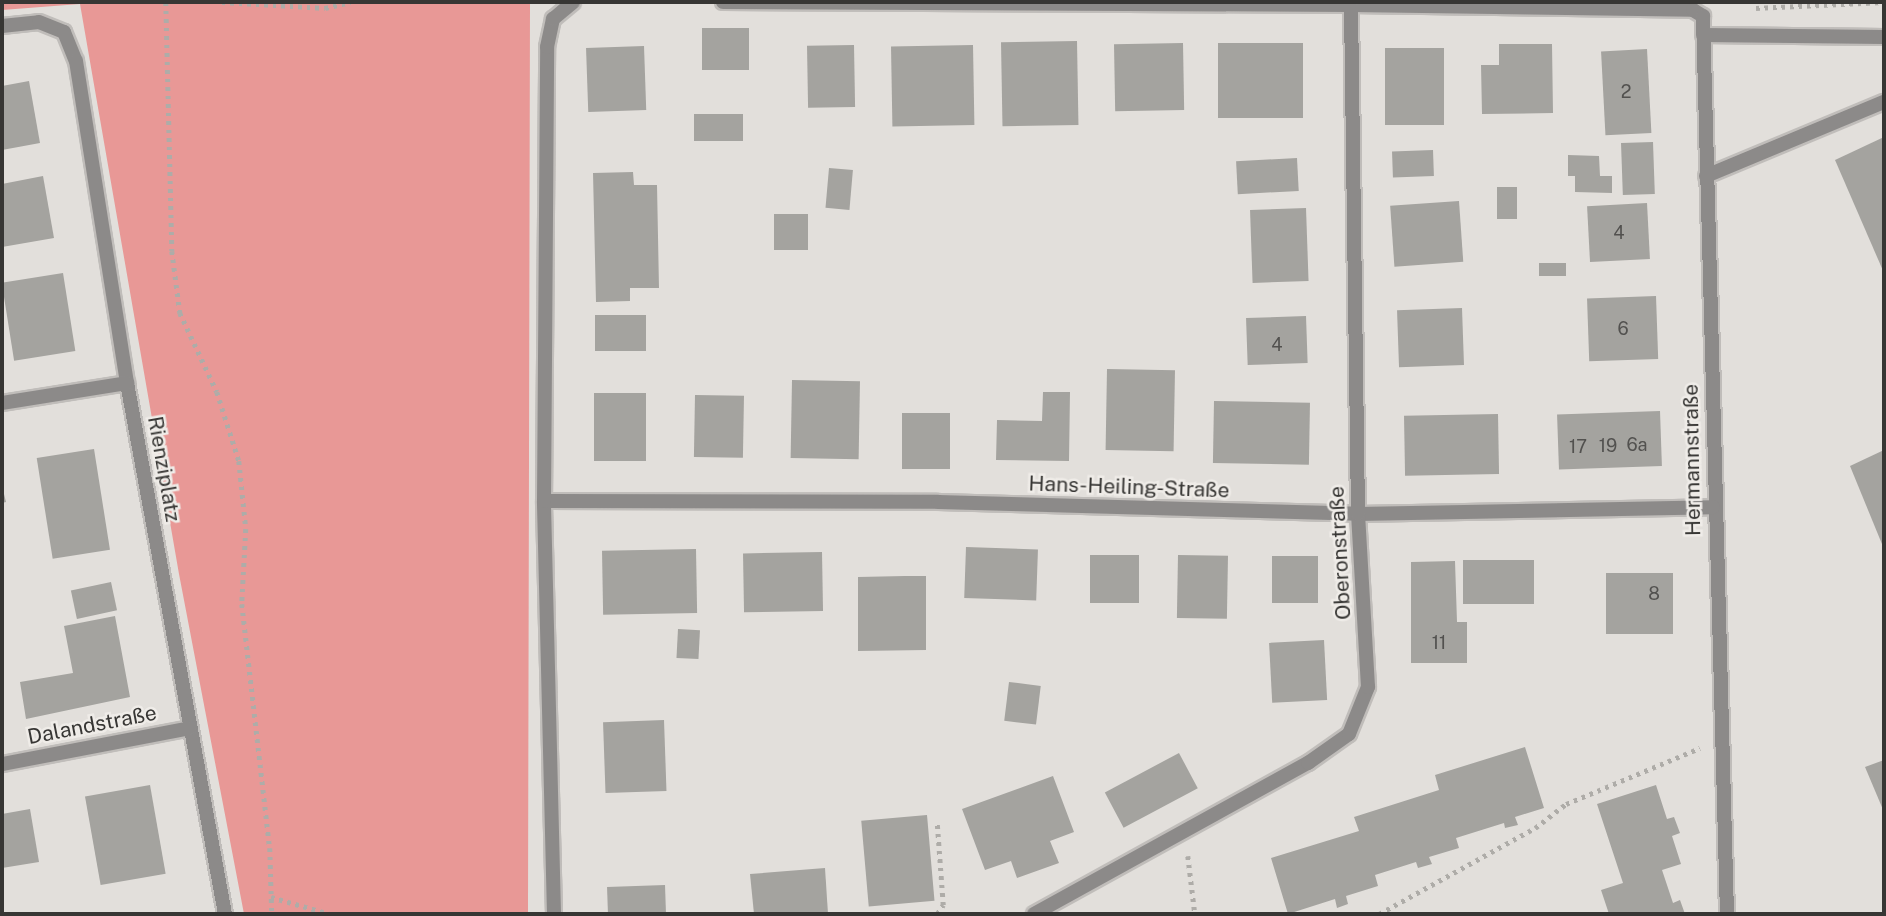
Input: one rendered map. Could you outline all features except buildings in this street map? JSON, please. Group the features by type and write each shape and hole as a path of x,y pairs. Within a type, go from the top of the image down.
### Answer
{"street":[{"path":"554,914 544,501 547,47 552,19 573,2"},
{"path":"723,2 952,6 1351,5"},
{"name":"Hermannstraße","path":"1351,5 1693,10 1703,16 1713,507 1727,914"},
{"name":"Oberonstraße","path":"1034,914 1308,763 1349,734 1368,687 1358,514 1351,5"},
{"name":"Rienziplatz","path":"2,26 39,22 64,32 76,61 127,383 225,914"},
{"path":"1703,35 1884,37"},
{"path":"1706,176 1884,102"},
{"path":"2,403 127,383"},
{"name":"Hans-Heiling-Straße","path":"544,501 938,502 1358,514 1713,507"},
{"name":"Dalandstraße","path":"2,764 190,728"}],"path":[{"path":"166,2 172,251 180,313 217,392 239,461 246,529 243,616 270,848 272,914"},
{"path":"222,2 325,8 350,2"},
{"path":"1753,9 1884,2"},
{"path":"1378,914 1535,828 1566,804 1721,739"},
{"path":"937,823 943,905 937,914"},
{"path":"1184,831 1195,914"},
{"path":"271,898 330,914"}],"shaded area":[{"path":"2,2 530,2 528,914 244,914 179,574 80,4 2,10"}]}
